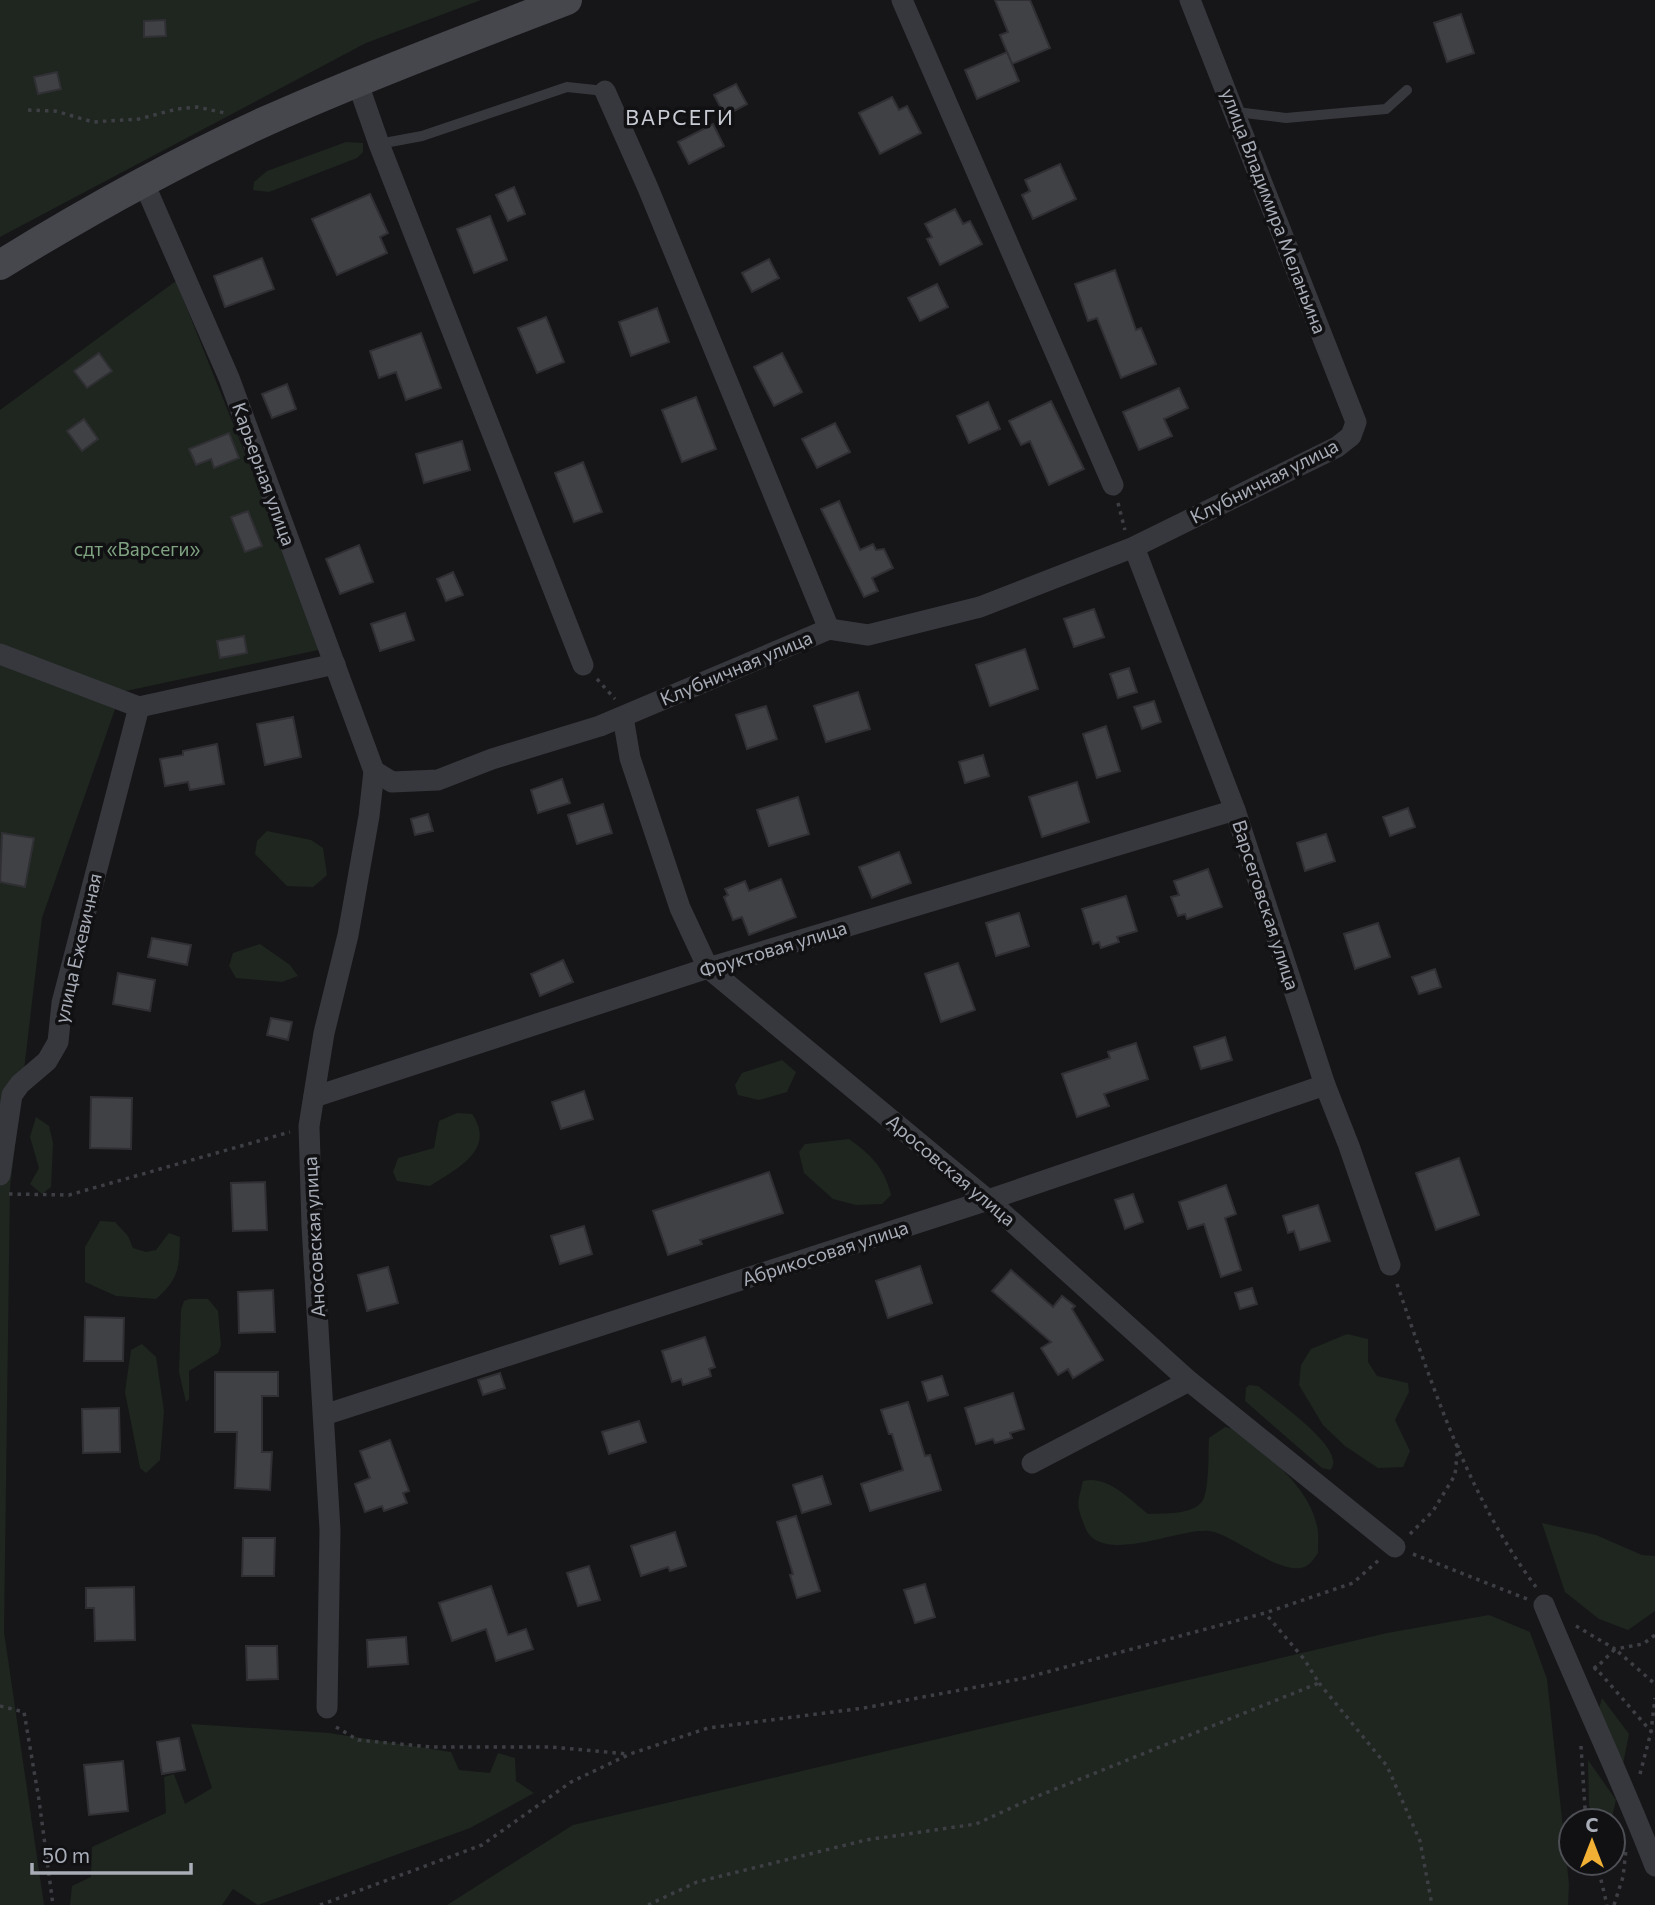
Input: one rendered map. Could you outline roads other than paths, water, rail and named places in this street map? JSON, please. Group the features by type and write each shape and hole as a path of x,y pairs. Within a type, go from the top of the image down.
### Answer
{"main road":[{"path":"0,265 143,181 264,122 357,81 567,0"}],"street":[{"path":"901,0 1114,485"},
{"name":"улица Владимира Меланьина","path":"1190,0 1356,422"},
{"path":"357,81 379,144 583,665"},
{"path":"605,91 649,188 830,629"},
{"name":"Карьерная улица","path":"143,181 229,378 374,772"},
{"name":"Клубничная улица","path":"374,772 392,782 438,780 492,759 600,726 830,629 868,635 980,607 1134,547 1337,447 1351,436 1356,422"},
{"name":"Варсеговская улица","path":"1134,547 1235,810 1325,1085 1390,1265"},
{"path":"0,654 139,707 334,664"},
{"name":"улица Ежевичная","path":"0,1175 12,1095 20,1084 47,1061 58,1042 62,1003 139,707"},
{"name":"Аросовская улица","path":"623,717 630,758 680,908 708,968 988,1200 1189,1381 1395,1547"},
{"name":"Аносовская улица","path":"327,1708 330,1530 309,1126 324,1033 352,909 374,772"},
{"name":"Фруктовая улица","path":"314,1097 708,968 1235,810"},
{"name":"Абрикосовая улица","path":"324,1415 988,1200 1325,1085"},
{"path":"1032,1463 1189,1381"},
{"path":"1544,1605 1577,1685 1632,1804 1655,1866"}],"lane":[{"path":"379,144 422,136 567,87 605,91"},
{"path":"1236,112 1286,118 1386,108 1407,90"}],"district":[{"name":"ВАРСЕГИ","path":"680,118"}],"park label":[{"name":"сдт «Варсеги»","path":"137,549"}]}
